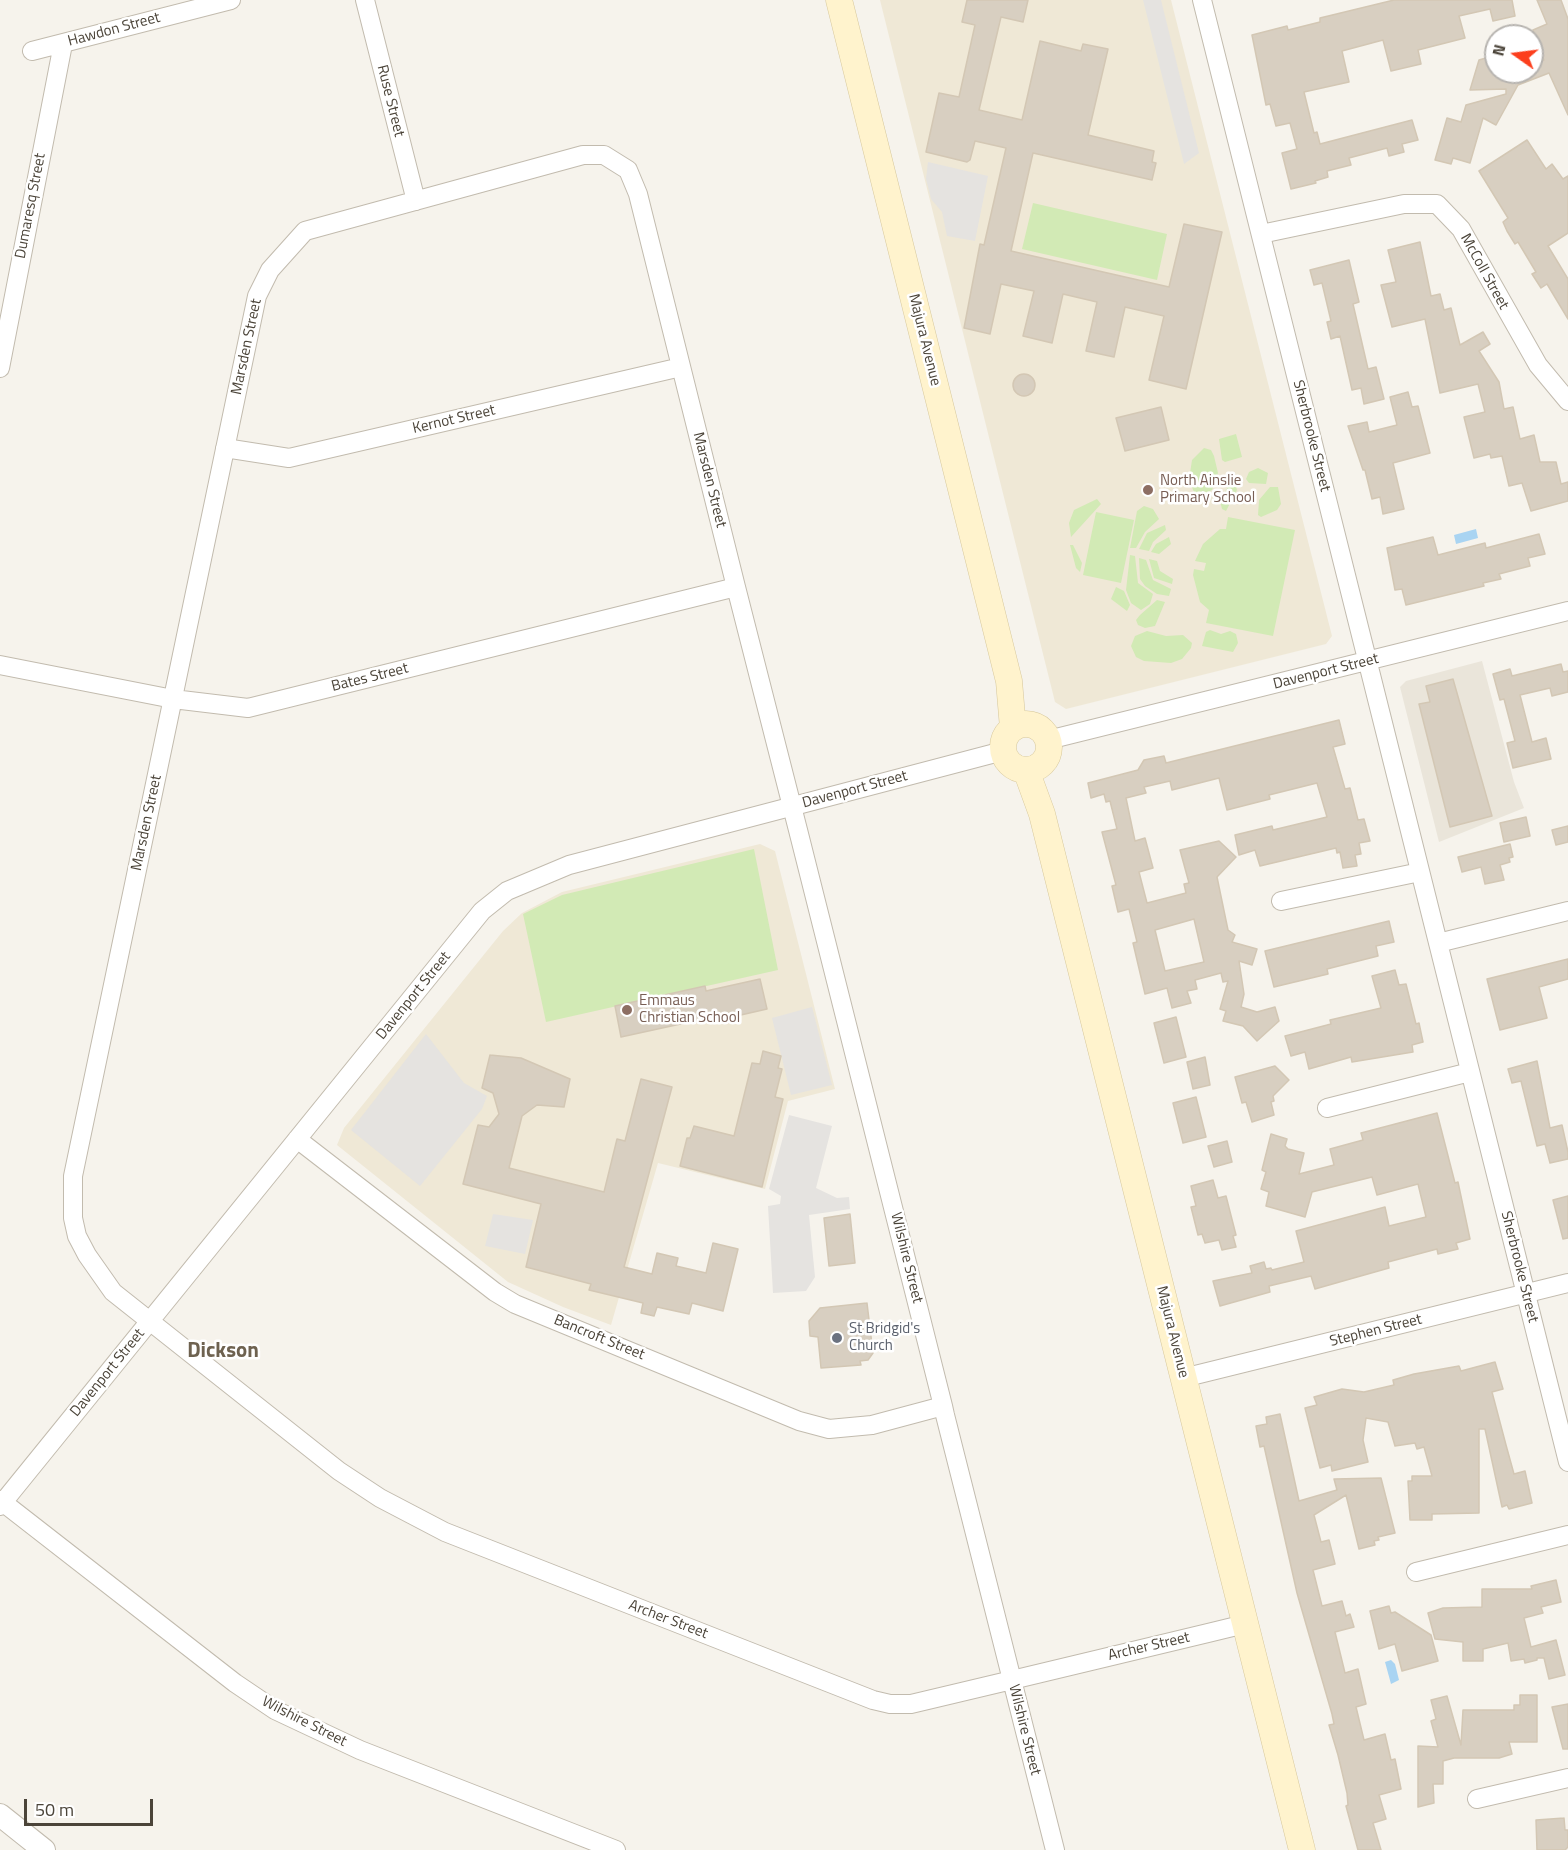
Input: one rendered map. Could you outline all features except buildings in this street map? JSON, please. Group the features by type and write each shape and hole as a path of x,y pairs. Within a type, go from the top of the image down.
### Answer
{"main road":[{"name":"Majura Avenue","path":"839,0 1009,681 1028,746 1042,814 1302,1850"}],"street":[{"name":"Hawdon Street","path":"32,51 231,0"},
{"name":"Ruse Street","path":"365,0 416,201"},
{"name":"Sherbrooke Street","path":"1208,1 1261,234 1568,1462"},
{"name":"Dumaresq Street","path":"0,368 63,44"},
{"name":"Marsden Street","path":"150,1321 113,1292 87,1255 77,1236 71,1196 73,1176 257,296 270,270 305,231 583,155 604,155 628,170 638,195 792,807"},
{"name":"McColl Street","path":"1261,234 1404,204 1437,204 1461,229 1538,365 1568,401"},
{"name":"Kernot Street","path":"225,448 289,458 681,367"},
{"name":"Bates Street","path":"0,665 173,699 248,708 736,587"},
{"name":"Davenport Street","path":"1,1503 482,911 507,891 569,865 1028,746 1568,611"},
{"name":"Wilshire Street","path":"792,807 1054,1850"},
{"path":"1281,901 1420,872"},
{"path":"1438,943 1568,911"},
{"path":"1328,1108 1470,1072"},
{"name":"Bancroft Street","path":"297,1139 495,1292 515,1304 799,1421 829,1429 872,1425 943,1406"},
{"name":"Stephen Street","path":"1183,1378 1568,1283"},
{"name":"Archer Street","path":"150,1321 339,1470 380,1498 445,1532 873,1700 890,1704 911,1704 1245,1624"},
{"name":"Wilshire Street","path":"1,1503 235,1683 275,1710 360,1750 616,1850"},
{"path":"1416,1572 1568,1535"},
{"path":"1477,1799 1568,1778"},
{"path":"0,1815 44,1850"}],"shaded area":[{"name":"North Ainslie Primary School","path":"880,0 1171,0 1332,636 1326,644 1066,709 1055,702"},
{"path":"1143,0 1161,0 1199,153 1184,164"},
{"path":"928,162 988,176 975,241 947,236 942,212 931,199 926,179"},
{"path":"1482,661 1514,782 1524,808 1439,842 1400,687 1406,681"},
{"name":"Emmaus Christian School","path":"760,844 775,851 835,1089 788,1101 765,1189 658,1163 611,1325 563,1307 508,1282 337,1145 344,1128 503,931 522,913 562,892"},
{"path":"812,1007 832,1085 791,1095 772,1018"},
{"path":"426,1034 464,1083 487,1096 482,1109 420,1186 351,1130"},
{"path":"789,1115 832,1126 816,1188 837,1198 849,1197 850,1209 809,1215 815,1277 806,1291 773,1293 768,1206 780,1204 781,1196 769,1189"},
{"path":"493,1214 533,1220 525,1254 485,1246"}],"green space":[{"path":"1033,203 1167,234 1157,280 1022,249"},
{"path":"1236,434 1242,457 1225,462 1222,460 1219,439"},
{"path":"1204,448 1211,450 1218,473 1212,490 1202,495 1194,492 1189,480 1192,460"},
{"path":"1258,468 1268,473 1266,484 1249,483 1246,479 1249,472"},
{"path":"1230,483 1236,486 1237,490 1226,511 1222,509 1220,501"},
{"path":"1270,487 1278,487 1281,504 1277,510 1261,517 1258,515 1259,500"},
{"path":"1097,499 1101,504 1071,537 1069,523 1074,510"},
{"path":"1144,506 1153,509 1159,519 1145,532 1136,548 1130,548 1137,511"},
{"path":"1096,512 1134,520 1121,583 1083,575"},
{"path":"1228,517 1295,530 1273,636 1206,623 1209,610 1200,602 1193,575 1194,569 1204,571 1206,563 1195,561 1203,544 1220,529 1226,529"},
{"path":"1165,525 1166,530 1153,542 1149,551 1139,549 1147,533"},
{"path":"1169,537 1171,544 1159,554 1151,552 1156,544"},
{"path":"1070,545 1073,545 1082,563 1080,572 1076,568"},
{"path":"1130,555 1135,556 1138,583 1153,594 1150,604 1141,610 1131,603 1126,590"},
{"path":"1139,558 1146,560 1153,580 1171,589 1169,596 1157,594 1145,586 1140,579"},
{"path":"1149,559 1157,561 1160,571 1173,579 1172,584 1154,578"},
{"path":"1116,587 1124,591 1130,605 1127,611 1111,599"},
{"path":"1157,600 1165,602 1155,626 1145,628 1138,625 1136,620"},
{"path":"1210,630 1221,634 1230,631 1236,634 1238,643 1233,652 1202,646 1206,632"},
{"path":"1147,631 1166,636 1183,635 1192,643 1191,648 1182,659 1171,663 1144,661 1136,657 1131,646 1135,636"},
{"path":"754,849 778,970 546,1022 523,914 562,895"}],"water":[{"path":"1476,529 1478,538 1456,544 1454,535"},
{"path":"1391,1660 1395,1664 1399,1680 1391,1684 1385,1662"}],"place":[{"name":"North Ainslie Primary School","path":"1148,490"},
{"name":"Emmaus Christian School","path":"627,1010"},
{"name":"St Bridgid's Church","path":"837,1338"}],"district":[{"name":"Dickson","path":"223,1352"}]}
